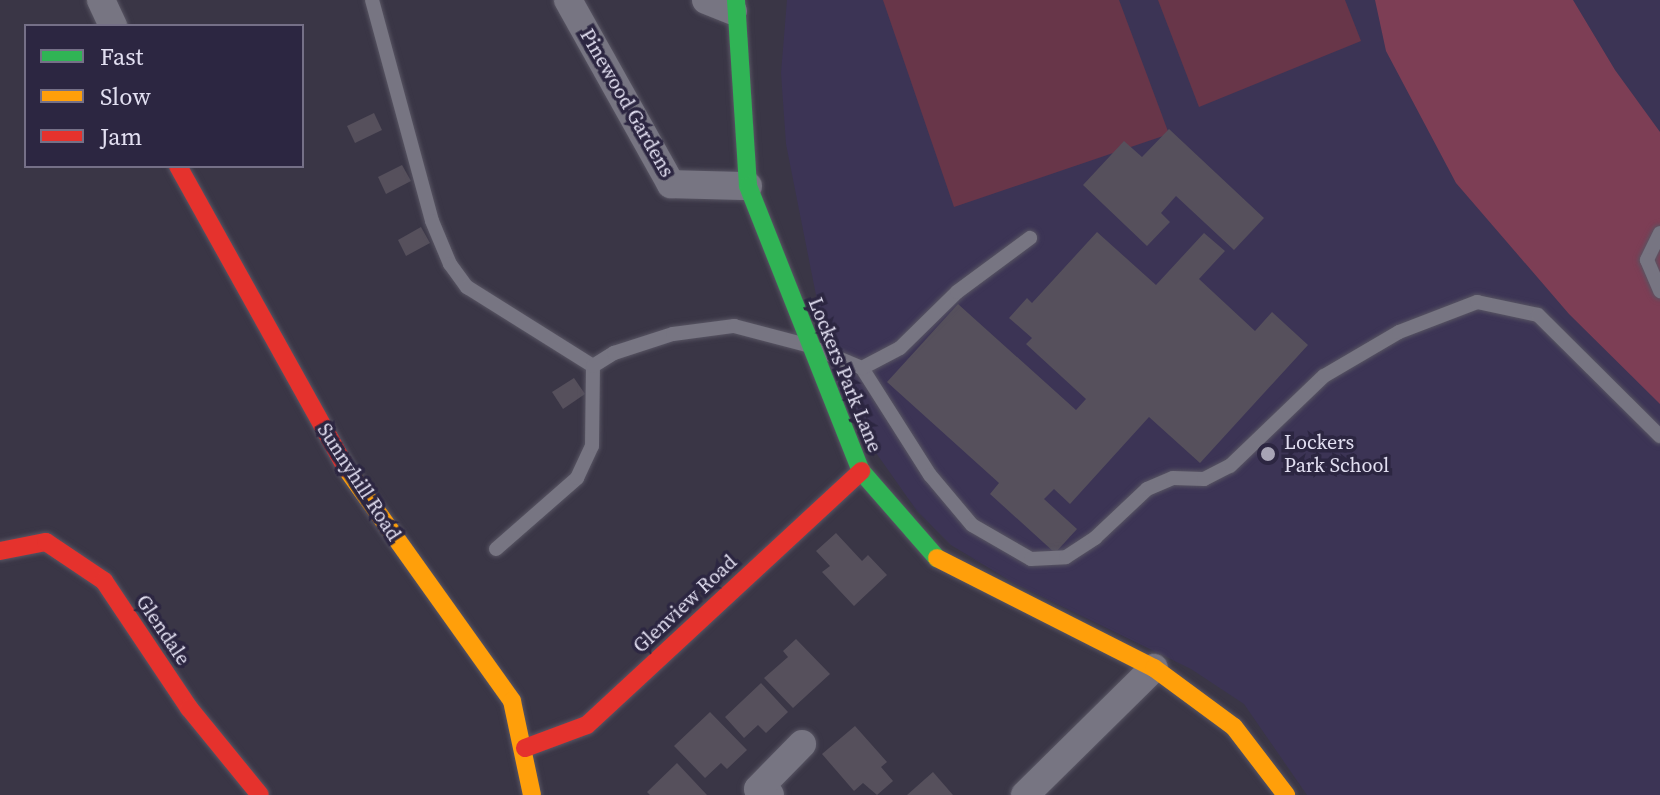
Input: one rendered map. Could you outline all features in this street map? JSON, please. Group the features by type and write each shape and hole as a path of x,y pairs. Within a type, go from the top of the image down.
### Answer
{"street":[{"path":"101,0 112,24"},
{"name":"Pinewood Gardens","path":"568,0 671,184 748,186"},
{"path":"706,0 735,5"},
{"name":"Lockers Park Lane","path":"735,5 748,186 807,345 861,471 936,557 1154,668 1234,727 1286,795"},
{"name":"Sunnyhill Road","path":"179,168 348,472 512,701 525,748 532,795"},
{"name":"Glenview Road","path":"525,748 587,725 861,471"},
{"name":"Glendale","path":"0,551 46,542 104,581 189,708 260,795"},
{"path":"1025,795 1154,668"},
{"path":"770,795 758,789 802,744"}],"lane":[{"path":"372,0 432,221 450,264 467,287 593,366"},
{"path":"1660,233 1647,260 1660,291"},
{"path":"862,368 900,348 957,292 1030,238"},
{"path":"593,366 614,353 673,334 734,326 807,345 862,368 930,475 972,525 1031,559 1066,557 1095,538 1147,489 1173,478 1204,479 1230,466 1324,376 1399,332 1477,302 1538,315 1654,431 1660,412"},
{"path":"496,549 577,478 592,446 593,366"}],"shaded area":[{"name":"Lockers Park School","path":"787,0 1660,0 1660,795 1307,795 1244,704 1191,669 1012,582 951,545 917,511 836,396 786,144 781,73"},
{"path":"883,0 1119,0 1169,134 954,207"},
{"path":"1158,0 1345,0 1361,41 1199,107"},
{"path":"1375,0 1573,0 1615,70 1660,132 1660,404 1569,314 1456,183 1386,51"}],"building":[{"path":"374,113 382,130 355,143 347,126"},
{"path":"1169,129 1264,218 1234,250 1176,196 1161,213 1170,222 1147,246 1083,185 1124,141 1142,157"},
{"path":"402,165 411,181 386,194 378,177"},
{"path":"421,227 430,243 406,256 398,240"},
{"path":"1097,232 1156,285 1204,233 1225,251 1199,279 1255,331 1272,312 1308,345 1200,463 1149,417 1070,504 1054,489 1044,499 1077,529 1055,553 990,494 999,483 887,382 958,304 1076,410 1086,399 1026,344 1032,338 1009,318 1027,298 1032,303"},
{"path":"574,378 585,394 563,409 552,392"},
{"path":"836,533 862,561 868,555 887,575 854,606 822,572 830,566 816,551"},
{"path":"796,639 830,674 793,708 764,678 788,657 783,651"},
{"path":"761,683 788,712 766,733 758,725 744,738 725,717"},
{"path":"710,712 747,750 727,769 721,763 705,778 674,746"},
{"path":"855,726 887,762 881,767 893,781 877,795 863,783 854,791 822,754"},
{"path":"677,763 707,795 650,795 647,792"},
{"path":"933,772 953,795 907,795"}],"traffic: fast":[{"path":"736,0 748,186 861,471 937,558"}],"traffic: slow":[{"path":"346,468 512,701 532,795"},
{"path":"937,558 1154,668 1234,727 1286,795"}],"traffic: jam":[{"path":"179,168 346,468"},
{"path":"525,748 587,725 861,471"},
{"path":"0,551 46,542 104,581 189,708 260,795"}],"place":[{"name":"Lockers Park School","path":"1268,454"}]}
